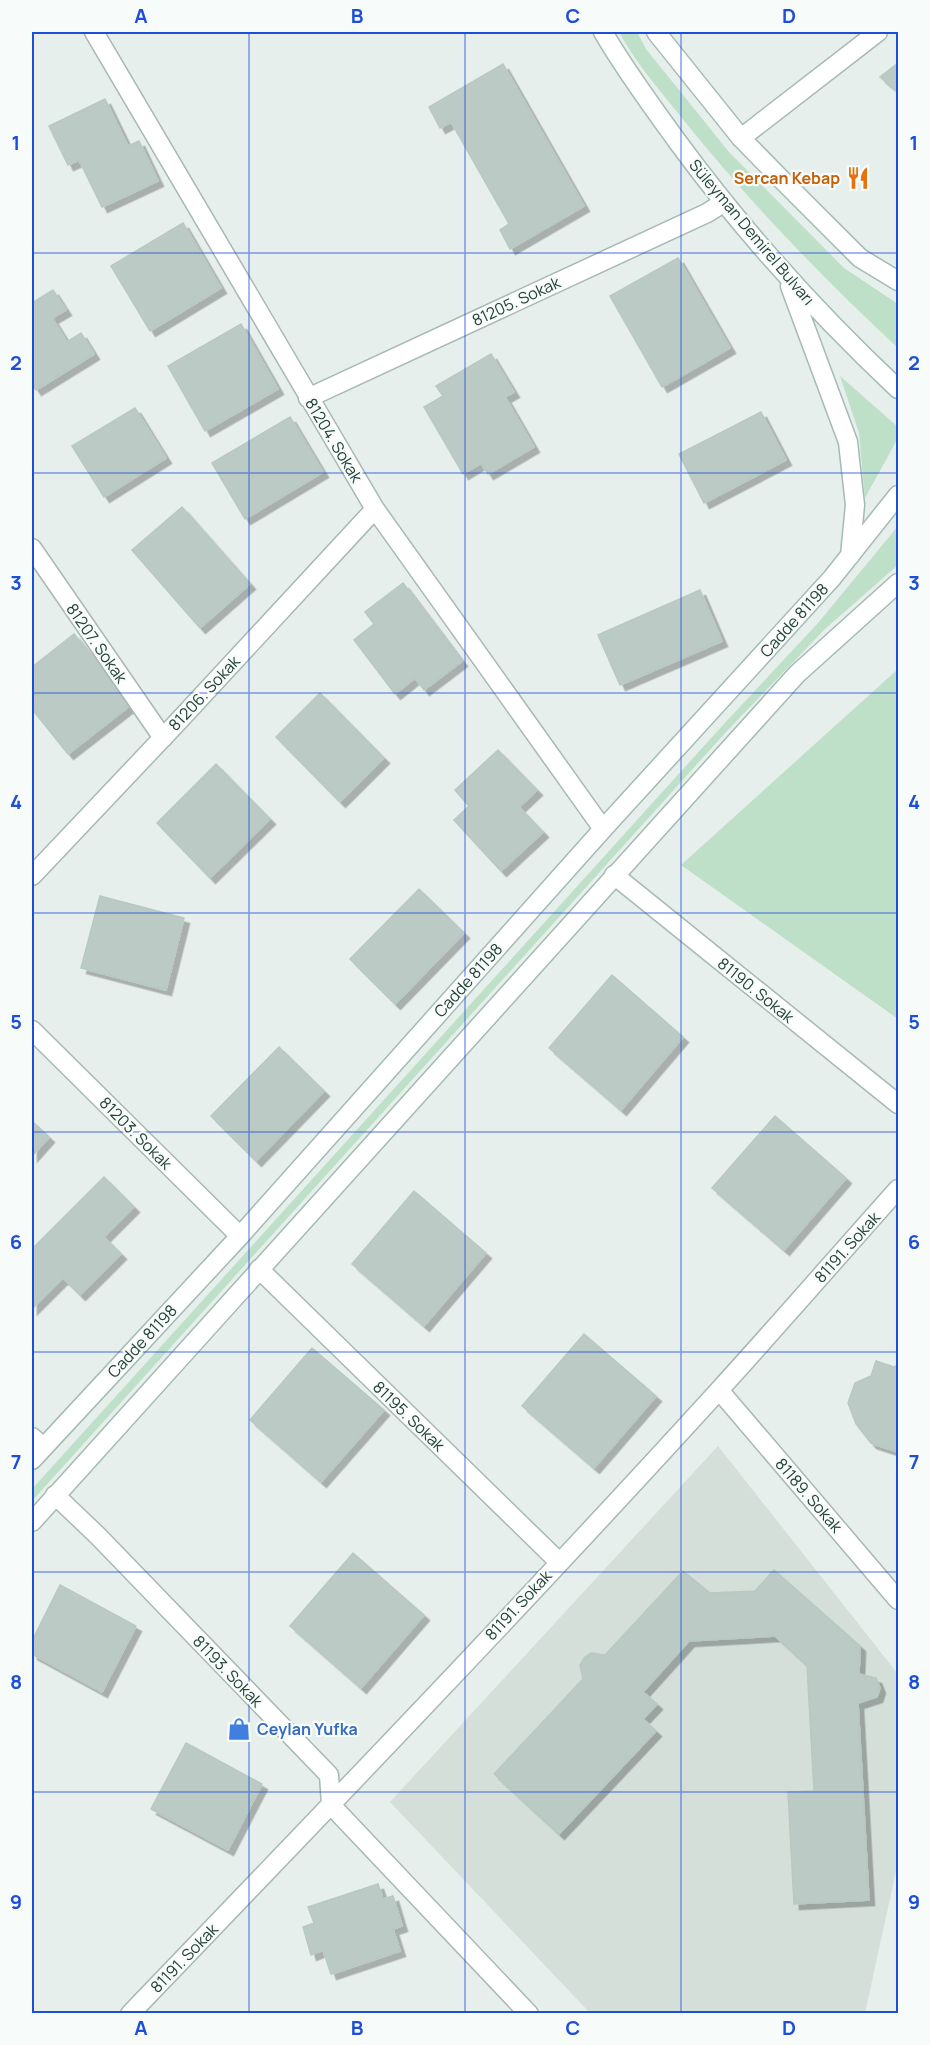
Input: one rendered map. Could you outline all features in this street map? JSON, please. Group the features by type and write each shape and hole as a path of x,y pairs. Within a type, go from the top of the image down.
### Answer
{"street":[{"name":"81204. Sokak","path":"94,32 375,509 603,829"},
{"name":"Süleyman Demirel Bulvarı","path":"603,32 625,69 723,202 816,309 898,389"},
{"path":"656,32 741,138 861,258 898,281"},
{"path":"741,138 878,32"},
{"name":"81205. Sokak","path":"308,398 699,217 723,202"},
{"path":"786,275 848,442 855,505 850,556"},
{"name":"Cadde 81198","path":"35,1448 240,1236 603,829 832,578 898,495"},
{"name":"81206. Sokak","path":"32,876 375,509"},
{"name":"81207. Sokak","path":"32,548 163,738"},
{"path":"32,1522 797,674 898,583"},
{"name":"81190. Sokak","path":"614,875 898,1104"},
{"name":"81203. Sokak","path":"32,1030 240,1236"},
{"name":"81191. Sokak","path":"130,2013 331,1805 559,1562 719,1390 898,1189"},
{"name":"81195. Sokak","path":"259,1269 559,1562"},
{"name":"81189. Sokak","path":"719,1390 898,1600"},
{"name":"81193. Sokak","path":"55,1495 98,1536 329,1775 331,1805"},
{"path":"331,1805 529,2013"}],"shaded area":[{"path":"718,1446 898,1674 898,1862 865,2013 590,2013 390,1802"}],"green space":[{"path":"619,32 637,32 646,49 729,152 844,268 898,304 898,348 842,295 736,182 650,79"},
{"path":"840,376 898,427 898,438 865,498 859,433"},
{"path":"898,526 898,565 825,629 727,731 32,1501 32,1489 722,726 818,623"},
{"path":"898,669 898,1019 681,865"}],"building":[{"path":"898,63 898,92 880,77"},
{"path":"503,64 584,206 510,249 500,230 509,224 451,122 440,128 429,107"},
{"path":"105,99 128,146 139,141 158,181 102,207 79,160 68,165 49,126"},
{"path":"183,223 221,288 150,331 111,266"},
{"path":"678,258 730,348 662,387 610,296"},
{"path":"53,290 66,310 52,318 67,342 81,333 94,354 36,390 32,384 32,303"},
{"path":"241,324 278,389 205,431 168,366"},
{"path":"491,354 514,392 505,397 534,447 488,474 481,463 463,474 424,407 443,396 436,386"},
{"path":"135,408 166,458 104,497 72,446"},
{"path":"761,412 786,460 704,503 679,454"},
{"path":"290,417 323,472 245,519 212,463"},
{"path":"182,507 250,584 200,628 132,550"},
{"path":"403,583 462,661 424,690 415,678 395,694 354,640 374,624 365,612"},
{"path":"700,590 722,641 620,685 598,635"},
{"path":"74,634 131,705 68,754 32,709 32,667"},
{"path":"320,693 384,758 340,802 276,737"},
{"path":"498,750 537,790 519,807 543,832 501,871 454,820 469,806 455,790"},
{"path":"216,764 270,819 210,878 157,823"},
{"path":"419,889 464,933 395,1004 350,959"},
{"path":"100,896 184,918 166,990 81,968"},
{"path":"612,975 683,1037 621,1110 549,1048"},
{"path":"279,1047 324,1091 256,1161 211,1116"},
{"path":"775,1116 846,1178 784,1250 712,1188"},
{"path":"32,1121 49,1137 32,1156"},
{"path":"104,1177 134,1207 104,1237 121,1254 80,1295 63,1278 32,1309 32,1249"},
{"path":"414,1191 486,1253 424,1326 352,1264"},
{"path":"584,1334 656,1396 594,1468 522,1406"},
{"path":"312,1348 384,1410 321,1482 250,1420"},
{"path":"876,1361 894,1367 898,1365 898,1452 871,1443 856,1424 848,1403 855,1383 871,1376"},
{"path":"353,1553 424,1615 361,1688 290,1626"},
{"path":"774,1570 860,1646 859,1674 876,1678 880,1688 877,1697 858,1703 869,1900 794,1904 788,1792 814,1791 807,1665 775,1636 689,1641 643,1692 657,1704 643,1719 656,1731 559,1834 494,1774 583,1679 580,1665 584,1658 591,1653 605,1655 683,1571 710,1593 755,1591"},
{"path":"60,1585 136,1626 102,1692 32,1654 32,1641"},
{"path":"186,1743 262,1784 228,1850 151,1809"},
{"path":"378,1884 383,1899 393,1896 402,1926 393,1929 400,1951 331,1974 323,1950 311,1955 303,1927 314,1923 308,1907"}],"place":[{"name":"Sercan Kebap","path":"858,178"},
{"name":"Ceylan Yufka","path":"239,1729"}]}
